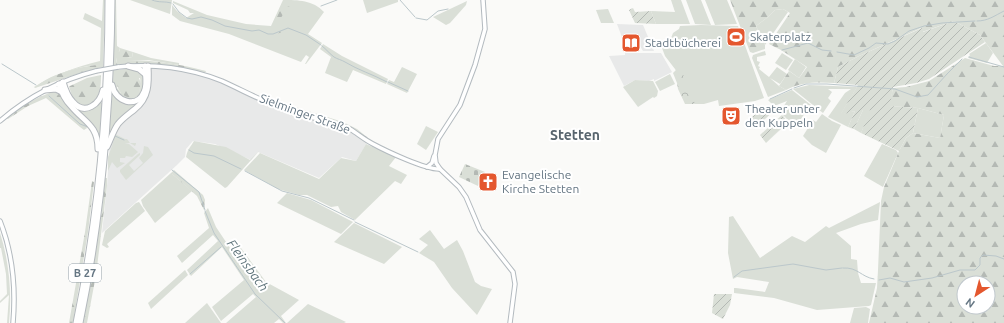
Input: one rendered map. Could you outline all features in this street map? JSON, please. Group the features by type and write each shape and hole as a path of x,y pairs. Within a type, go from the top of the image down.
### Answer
{"highway":[{"name":"B 27","path":"76,323 89,247 100,164 108,77 108,0"},
{"name":"B 27","path":"80,323 94,244 105,152 112,0"},
{"path":"128,66 145,74"},
{"path":"108,77 117,96 122,100 131,102 140,98 144,93 146,86 145,74 147,66"},
{"path":"105,152 117,126 140,105 146,96 149,84 147,66"},
{"path":"61,83 74,104 81,108 88,108 96,104 101,97 108,77"},
{"path":"61,83 62,92 70,106 87,121 94,130 98,143 100,164"},
{"path":"45,90 56,89 62,92"}],"street":[{"path":"426,167 432,163 438,139 460,106 475,65 485,29 483,0"},
{"name":"Sielminger Straße","path":"0,121 22,104 45,90 61,83 96,71 128,66 147,66 181,70 211,77 288,110 343,126 373,144 426,167 440,169"},
{"path":"435,155 436,163 440,169 463,193 480,230 513,272 515,284 510,323"},
{"path":"0,221 7,241 11,262 14,300 13,323"}],"shaded area":[{"path":"617,24 643,25 654,51 643,51 637,41 634,42 635,44 626,48"},
{"path":"625,53 661,53 672,72 654,81 654,79 649,81 635,80 624,86 609,56 625,55"},
{"path":"148,66 165,67 211,77 263,100 343,126 368,141 356,161 342,157 319,178 258,152 251,160 215,144 193,141 186,149 185,157 102,233 110,139"}],"green space":[{"path":"103,0 105,0 103,67 98,68 98,65 96,65 72,70 56,76 35,88 34,87 42,82 74,68 100,61 101,28 83,19 85,13 102,21"},
{"path":"114,0 116,0 117,46 120,48 116,61 117,70 131,69 140,72 143,75 144,87 139,98 126,101 114,89","holes":["140,78 141,84 139,92 121,93 117,88 117,80"]},
{"path":"130,0 172,0 170,14"},
{"path":"283,0 310,3 320,8 324,12 308,34 322,43 306,64 309,57 306,55 301,62 229,34 180,21 172,15 172,5 186,18 194,13 190,13 188,10 173,3 173,1 207,15 246,24 271,26"},
{"path":"363,0 398,0 398,2 367,13"},
{"path":"671,0 681,0 690,24 656,24 651,11 675,12"},
{"path":"686,0 701,0 711,25 695,24"},
{"path":"705,0 727,0 737,24 715,25"},
{"path":"730,0 1004,0 1004,323 869,323 877,288 881,201 884,187 906,138 913,133 940,138 944,115 918,108 889,106 893,88 906,87 929,81 965,58 994,66 1003,66 980,35 954,21 922,32 921,28 838,67 834,83 809,83 797,85 786,90 779,86 789,71 799,78 807,67 769,44 790,13 783,9 775,10 756,26 765,45 765,49 753,53 750,52"},
{"path":"467,1 466,5 450,23 446,25 433,17"},
{"path":"282,5 290,7 279,22 286,30 274,34 262,33 263,30 273,27"},
{"path":"633,8 635,12 651,11 656,24 635,23 629,10"},
{"path":"608,9 614,23 601,23 596,10"},
{"path":"783,9 788,12 765,45 756,26 775,10"},
{"path":"954,21 980,35 985,42 929,79 893,87 890,106 918,108 913,133 906,138 899,151 861,133 870,110 863,110 854,129 848,127 855,111 840,115 858,85 834,83 838,67 922,28 923,32"},
{"path":"680,26 738,26 764,98 755,101 719,106 718,100 704,104 695,104 675,69 665,56 662,48 670,41 673,33 679,29"},
{"path":"986,43 993,53 987,63 968,58 970,55 969,54"},
{"path":"323,44 342,56 388,79 386,84 353,70 347,82 325,73 331,57 320,49"},
{"path":"120,48 133,52 132,57 127,58 127,60 167,63 206,71 205,73 172,66 140,64 116,65 117,52 119,52"},
{"path":"765,51 766,55 757,57 757,61 760,62 758,66 760,67 759,69 769,77 777,67 787,74 780,84 770,78 786,90 768,97 752,58 753,55"},
{"path":"133,52 151,58 179,63 179,65 148,60 127,60 127,58 132,57"},
{"path":"782,53 793,60 786,70 775,63"},
{"path":"795,59 806,67 799,78 788,70"},
{"path":"98,65 98,68 35,88 40,83 55,76 72,70"},
{"path":"402,67 417,74 407,93 387,84 389,80 394,82"},
{"path":"147,69 149,79 146,93 142,99 138,104 118,123 109,138 112,92 116,97 126,102 132,103 141,100 147,86"},
{"path":"677,69 686,80 688,89 695,95 695,104 685,104 673,73"},
{"path":"128,71 138,75 141,84 139,92 131,98 122,94 117,84 117,72"},
{"path":"670,74 675,84 660,91 655,82"},
{"path":"101,75 100,90 93,102 84,107 74,101 69,87 70,86 87,78"},
{"path":"635,80 653,81 658,91 657,96 638,107 623,87"},
{"path":"809,85 857,87 841,114 855,111 848,127 828,117 845,93 851,89 828,89 832,92 828,98 831,101 823,113 793,89"},
{"path":"792,90 811,105 795,127 780,112 787,101 774,106 768,100"},
{"path":"52,92 56,92 61,96 72,111 86,123 87,128 84,130 46,98 28,106 8,119 6,118 28,103"},
{"path":"71,103 95,107 102,103 99,140"},
{"path":"289,105 343,122 357,129 368,138 367,140 357,132 316,116 285,107"},
{"path":"772,105 776,109 755,128 749,119"},
{"path":"918,108 944,115 940,138 913,133"},
{"path":"863,110 871,110 861,133 854,129"},
{"path":"822,114 841,125 826,153 812,145 803,136 813,120 816,122"},
{"path":"782,115 788,122 766,143 760,135"},
{"path":"426,126 438,132 426,150 417,144"},
{"path":"115,134 127,139 130,143 125,143 129,144 138,152 132,157 126,156 125,158 120,158 120,162 125,163 117,168 112,162 108,171 108,157"},
{"path":"194,141 226,147 250,160 260,150 225,188 186,157 188,150"},
{"path":"366,144 396,157 389,166 407,175 401,184 395,181 355,220 341,212 338,206 331,207 307,195 299,195 278,189 244,170 260,153 319,179 341,158 356,161"},
{"path":"882,144 896,150 898,153 883,187 864,176"},
{"path":"144,146 148,147 153,155 126,180 120,170 140,153 140,155 129,165 134,171 143,163 139,158 143,153"},
{"path":"465,164 485,172 478,186 459,177"},
{"path":"174,170 203,195 205,200 204,210 197,196 171,173"},
{"path":"171,173 192,191 155,223 143,206 141,200"},
{"path":"105,178 107,178 107,186 96,275 87,323 83,323 101,217"},
{"path":"92,181 94,182 88,232 73,323 69,323 85,232"},
{"path":"287,193 311,200 353,222 341,234 277,203"},
{"path":"139,202 145,211 107,244 109,247 107,248 102,245 105,231"},
{"path":"880,202 878,220 861,224 836,233 851,246 851,259 857,260 858,273 861,283 876,283 871,305 817,310 774,298 734,293 734,288 765,292 769,282 737,277 733,279 728,253 729,217 733,216 760,258 792,236 805,242 826,226 829,228"},
{"path":"208,208 216,227 234,254 241,248 266,282 299,300 281,316 286,323 283,323 279,319 274,323 226,323 256,297 253,294 221,321 212,307 244,280 222,247 191,276 187,270 218,241 213,235 182,263 177,256 209,228 204,213"},
{"path":"354,223 402,247 384,264 334,242"},
{"path":"430,230 444,249 457,240 475,282 481,286 492,289 477,315 452,288 434,262 419,253 428,245 419,239"},
{"path":"0,233 6,255 9,277 10,300 9,323 7,323 9,295 0,303 0,301 7,294 6,274 0,248"},
{"path":"185,270 188,275 151,309 148,303"},
{"path":"714,294 732,294 730,305 723,319 712,313"},
{"path":"207,303 221,323 185,323"},
{"path":"308,304 346,322 287,323"},
{"path":"866,307 870,309 868,323 850,323 854,308"}],"waterway":[{"path":"152,0 171,3"},
{"path":"321,6 337,0"},
{"path":"400,0 415,17"},
{"path":"173,4 179,12 187,18 192,19 201,17 225,26 252,31 259,30 268,34 273,34 288,28 306,35 321,45"},
{"path":"416,18 427,20 438,11 448,9"},
{"path":"977,21 988,19 1004,11"},
{"path":"837,52 854,55 876,43 888,44 909,31 924,26 942,23 975,21"},
{"path":"782,50 808,43 822,50 831,51"},
{"path":"322,46 335,58 387,82"},
{"path":"969,57 1004,67"},
{"path":"794,88 806,84 827,84 895,89 917,97 928,95 962,59"},
{"name":"Fleinsbach","path":"2,64 36,85"},
{"path":"388,82 408,91"},
{"path":"770,99 792,89"},
{"name":"Fleinsbach","path":"49,96 80,124 88,127"},
{"name":"Fleinsbach","path":"115,136 124,140"},
{"path":"189,150 194,153 214,156 241,169"},
{"name":"Fleinsbach","path":"172,170 199,192 205,210"},
{"path":"245,171 282,191 309,198 354,220"},
{"name":"Fleinsbach","path":"205,211 214,233 255,294 285,323"},
{"path":"355,222 418,252"},
{"path":"190,274 221,247"},
{"path":"879,280 890,278 904,282 932,278 960,270 975,270 980,265 980,258 983,255 996,256 1004,259"},
{"path":"734,277 742,271 793,264 826,270 842,268"},
{"path":"843,268 852,269 874,279"}],"place":[{"name":"Skaterplatz","path":"736,37"},
{"name":"Stadtbücherei","path":"631,43"},
{"name":"Theater unter den Kuppeln","path":"731,116"},
{"name":"Evangelische Kirche Stetten","path":"488,182"}],"district":[{"name":"Stetten","path":"575,135"}]}
